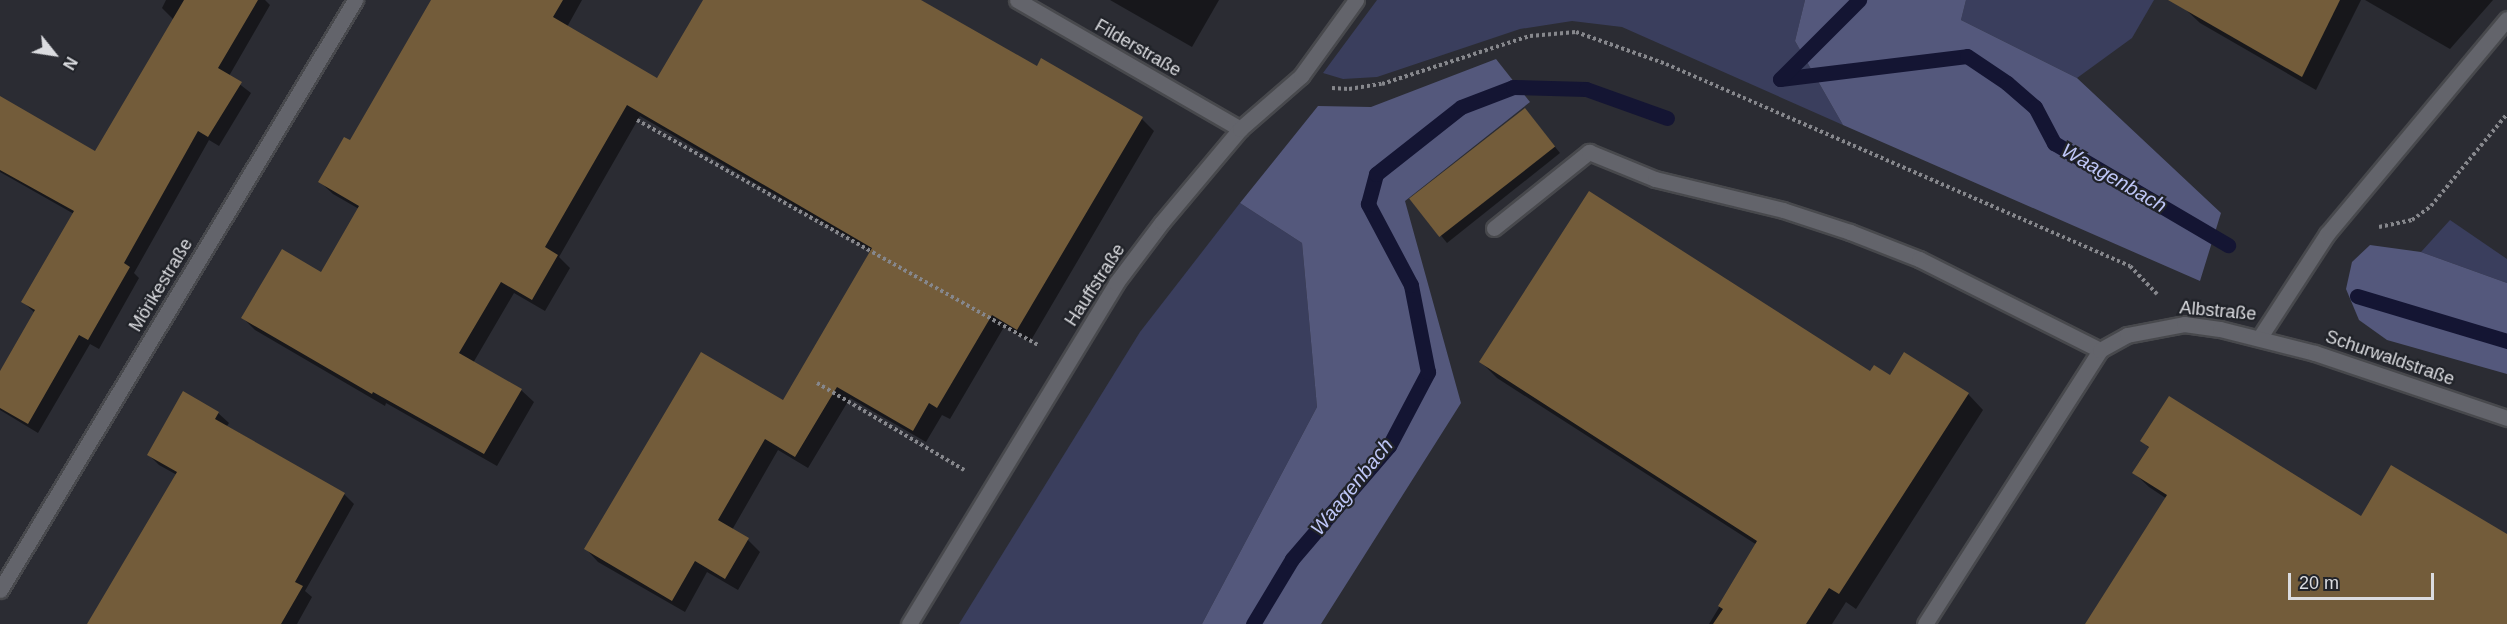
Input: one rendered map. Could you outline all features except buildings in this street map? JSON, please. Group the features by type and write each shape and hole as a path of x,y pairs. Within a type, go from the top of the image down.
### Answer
{"street":[{"name":"Mörikestraße","path":"0,590 356,0"},
{"name":"Filderstraße","path":"1017,0 1240,129"},
{"name":"Hauffstraße","path":"909,624 1116,283 1162,222 1240,129 1302,76 1356,0"},
{"name":"Albstraße","path":"1925,624 2100,350 2127,335 2184,324 2260,338 2327,234 2507,19"},
{"path":"1494,228 1588,152 1655,179 1783,210 1860,236 1919,259 2100,350"},
{"name":"Schurwaldstraße","path":"2260,338 2315,352 2507,418"}],"path":[{"path":"1302,76 1319,86 1349,89 1382,84 1530,36 1576,32 1666,64 2130,266 2184,324"},
{"path":"2327,234 2412,220 2431,206 2507,114"},
{"path":"637,120 1068,363"},
{"path":"817,383 993,487"}],"shaded area":[{"path":"1377,0 1805,0 1795,41 1843,125 1622,27 1572,21 1520,29 1377,77 1343,79 1323,73"},
{"path":"1805,0 1966,0 1961,20 2077,78 2221,213 2200,281 1843,125 1795,41"},
{"path":"1966,0 2154,0 2132,38 2077,78 1961,20"},
{"path":"1496,59 1530,102 1405,201 1461,403 1321,624 1202,624 1317,407 1302,243 1240,203 1318,106 1371,107"},
{"path":"1240,203 1302,243 1317,407 1202,624 959,624 1140,332"},
{"path":"2450,220 2507,259 2507,283 2421,252"},
{"path":"2370,245 2421,252 2507,283 2507,374 2387,340 2359,320 2346,289 2352,262"}],"waterway":[{"path":"1780,79 1859,0"},
{"name":"Waagenbach","path":"1780,79 1967,56 2007,83 2035,107 2054,143 2228,245"},
{"name":"Waagenbach","path":"1253,624 1292,559 1389,446 1428,372 1411,285 1368,204 1376,174 1461,107 1513,87 1586,89 1667,118"},
{"name":"Waagenbach","path":"2357,296 2507,341"}]}
